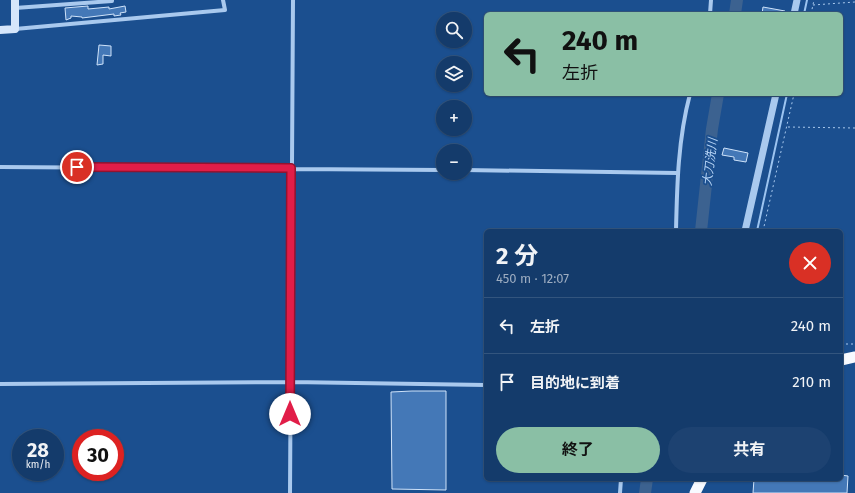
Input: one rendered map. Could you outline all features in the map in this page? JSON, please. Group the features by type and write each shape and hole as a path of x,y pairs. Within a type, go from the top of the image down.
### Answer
{"highway":[{"path":"843,360 855,357"},
{"path":"695,493 701,481"}],"main road":[{"path":"0,30 15,29 15,4"}],"street":[{"path":"15,4 112,0"},
{"path":"15,29 225,10 223,0"},
{"path":"290,493 291,168 294,0"},
{"path":"710,12 711,0"},
{"path":"794,12 797,0"},
{"path":"676,229 677,173 685,113 689,96"},
{"path":"745,229 776,96"},
{"path":"0,167 436,170"},
{"path":"472,170 677,173"},
{"path":"0,384 291,382 484,385"},
{"path":"620,493 621,481"}],"path":[{"path":"811,12 814,0"},
{"path":"813,5 855,2"},
{"path":"763,229 794,96"},
{"path":"787,127 855,128"},
{"path":"843,344 855,344"}],"building":[{"path":"88,6 88,9 109,7 109,9 125,6 126,12 120,13 121,15 114,16 114,14 82,18 71,16 71,18 66,20 65,8"},
{"path":"763,7 785,11 785,12 762,12"},
{"path":"99,45 111,46 111,56 103,55 103,64 97,65"},
{"path":"724,148 748,153 746,162 734,160 734,157 722,155"},
{"path":"446,391 446,490 392,489 391,392"},
{"path":"843,475 848,476 847,493 753,493 754,481 843,481"}],"waterway":[{"name":"大刀洗川","path":"735,12 737,0"},
{"path":"804,12 807,0"},
{"name":"大刀洗川","path":"701,229 712,129 718,96"},
{"path":"757,229 787,96"},
{"name":"大刀洗川","path":"645,493 647,481"}],"route":[{"path":"77,167 291,168 290,414"}]}
